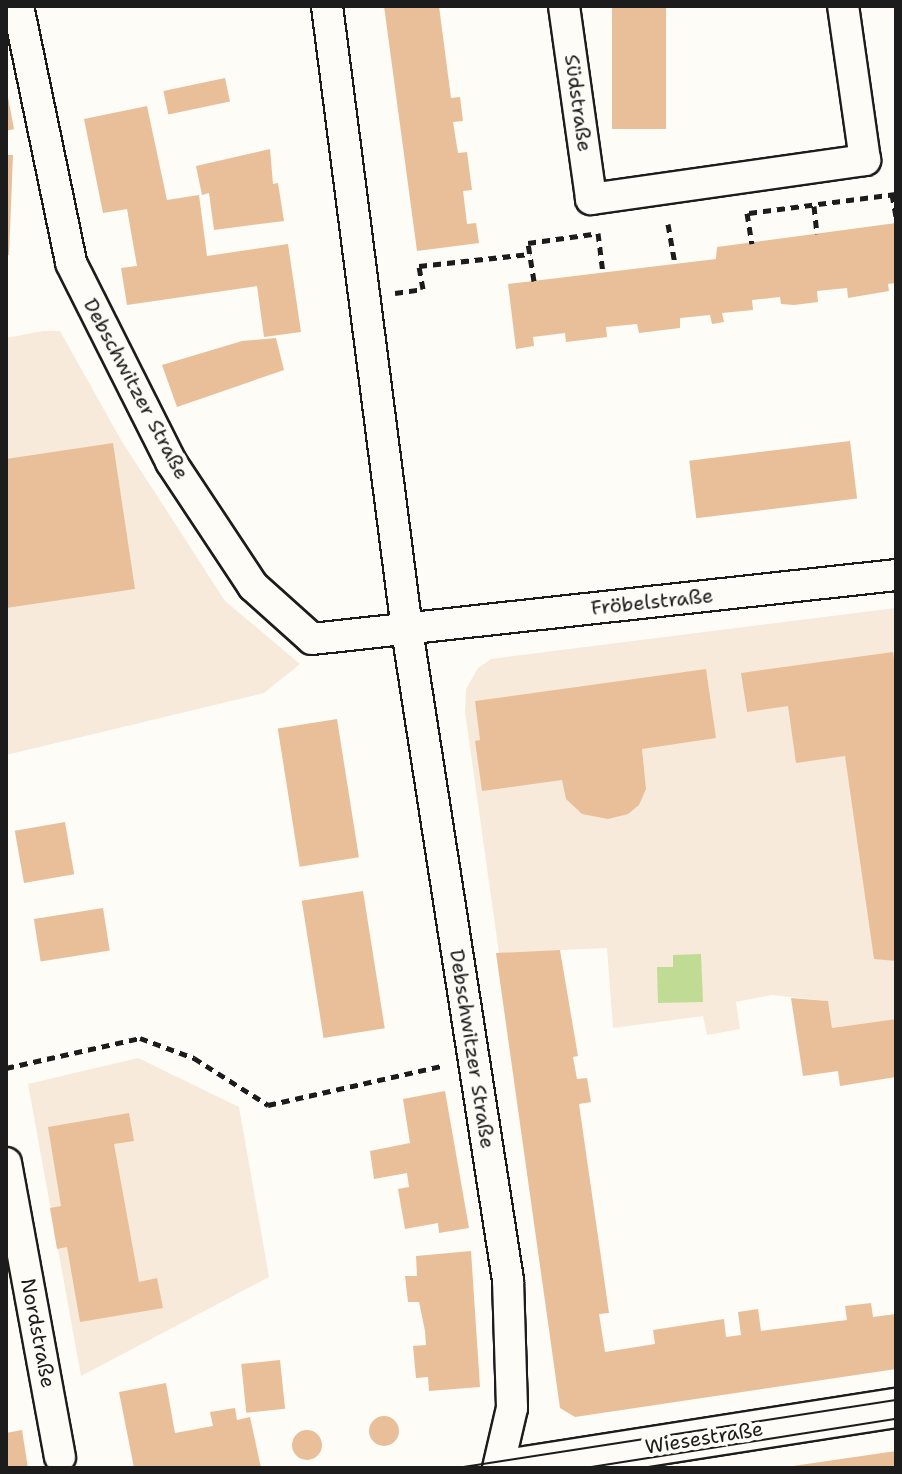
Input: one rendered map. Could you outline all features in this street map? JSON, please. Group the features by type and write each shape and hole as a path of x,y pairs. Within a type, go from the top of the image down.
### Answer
{"street":[{"name":"Debschwitzer Straße","path":"18,6 71,263 171,462 253,586 312,639 407,630"},
{"name":"Debschwitzer Straße","path":"327,6 407,630 508,1280 512,1408 498,1468"},
{"name":"Südstraße","path":"564,6 591,199 865,160 843,6"},
{"name":"Fröbelstraße","path":"407,630 896,575"},
{"name":"Nordstraße","path":"6,1163 60,1457"},
{"name":"Wiesestraße","path":"512,1468 896,1408"}],"path":[{"path":"892,194 896,217"},
{"path":"814,206 817,234"},
{"path":"747,213 752,244"},
{"path":"668,224 675,264"},
{"path":"598,233 603,273"},
{"path":"365,297 423,289 419,266 530,254 534,281"},
{"path":"6,1068 140,1038 194,1058 268,1105 474,1058"}],"shaded area":[{"path":"60,331 121,440 225,601 300,664 264,693 6,755 6,338"},
{"path":"896,608 896,1019 832,1028 828,1001 772,995 736,1002 740,1029 707,1035 703,1016 613,1028 607,948 499,953 465,712 466,689 478,668 491,659"},
{"path":"138,1058 239,1107 269,1277 81,1376 28,1084"}],"green space":[{"path":"701,954 703,1002 658,1003 657,967 673,967 673,955"}],"building":[{"path":"384,6 439,6 451,98 460,97 463,121 453,122 458,153 467,152 472,190 463,191 467,224 476,223 479,243 417,251"},
{"path":"612,6 666,6 666,129 612,129"},
{"path":"225,78 230,101 168,115 163,91"},
{"path":"6,87 14,129 6,131"},
{"path":"147,106 167,200 199,195 207,256 288,244 301,332 264,337 257,286 127,305 121,268 137,266 127,209 103,213 84,119"},
{"path":"270,149 273,184 278,183 284,221 214,230 209,193 202,195 196,166"},
{"path":"6,155 13,155 9,255 6,255"},
{"path":"896,223 896,283 888,284 889,291 848,298 847,288 817,291 818,302 794,305 781,304 780,297 752,300 753,310 722,313 724,322 712,324 710,315 680,318 680,328 639,333 637,324 606,327 607,337 566,342 565,333 533,337 534,346 516,349 508,284 716,259 717,247"},
{"path":"276,338 284,370 177,407 162,365 242,341"},
{"path":"850,441 857,499 696,518 689,461"},
{"path":"113,443 135,589 6,608 6,459"},
{"path":"893,652 896,672 896,961 874,959 845,756 796,763 788,706 747,712 741,673"},
{"path":"706,669 716,738 642,749 646,789 639,805 628,814 608,819 582,814 566,799 562,780 482,791 475,741 480,740 475,701"},
{"path":"337,719 359,857 300,867 278,728"},
{"path":"65,822 74,874 24,883 15,831"},
{"path":"363,891 385,1028 324,1038 302,901"},
{"path":"103,908 110,950 41,961 34,919"},
{"path":"560,950 578,1056 573,1057 577,1079 587,1078 591,1102 579,1104 609,1313 599,1314 605,1352 655,1344 653,1330 724,1319 726,1337 741,1335 738,1312 758,1309 761,1331 847,1320 845,1306 871,1303 873,1317 896,1314 896,1369 575,1417 560,1408 496,953"},
{"path":"791,998 828,1001 832,1028 896,1019 896,1077 840,1086 838,1071 803,1076"},
{"path":"445,1091 469,1228 439,1233 438,1223 405,1229 398,1189 409,1187 407,1173 374,1179 370,1151 410,1143 403,1099"},
{"path":"129,1113 134,1141 114,1144 139,1282 157,1278 163,1308 80,1322 67,1247 57,1249 50,1208 61,1206 48,1127"},
{"path":"471,1251 480,1387 429,1391 428,1377 416,1378 413,1346 426,1345 425,1331 419,1302 408,1302 405,1276 417,1276 416,1256"},
{"path":"280,1360 285,1409 246,1413 241,1364"},
{"path":"166,1383 175,1433 213,1426 210,1412 235,1408 237,1420 250,1417 261,1468 134,1468 119,1392"},
{"path":"384,1416 395,1420 399,1431 395,1442 384,1446 373,1442 369,1431 373,1420"},
{"path":"22,1430 28,1468 6,1468 6,1433"},
{"path":"307,1430 318,1434 322,1445 318,1456 307,1460 296,1456 292,1445 296,1434"},
{"path":"896,1451 896,1468 793,1468 793,1466"}],"tram line":[{"path":"457,1468 896,1400"},
{"path":"585,1468 896,1419"}]}
